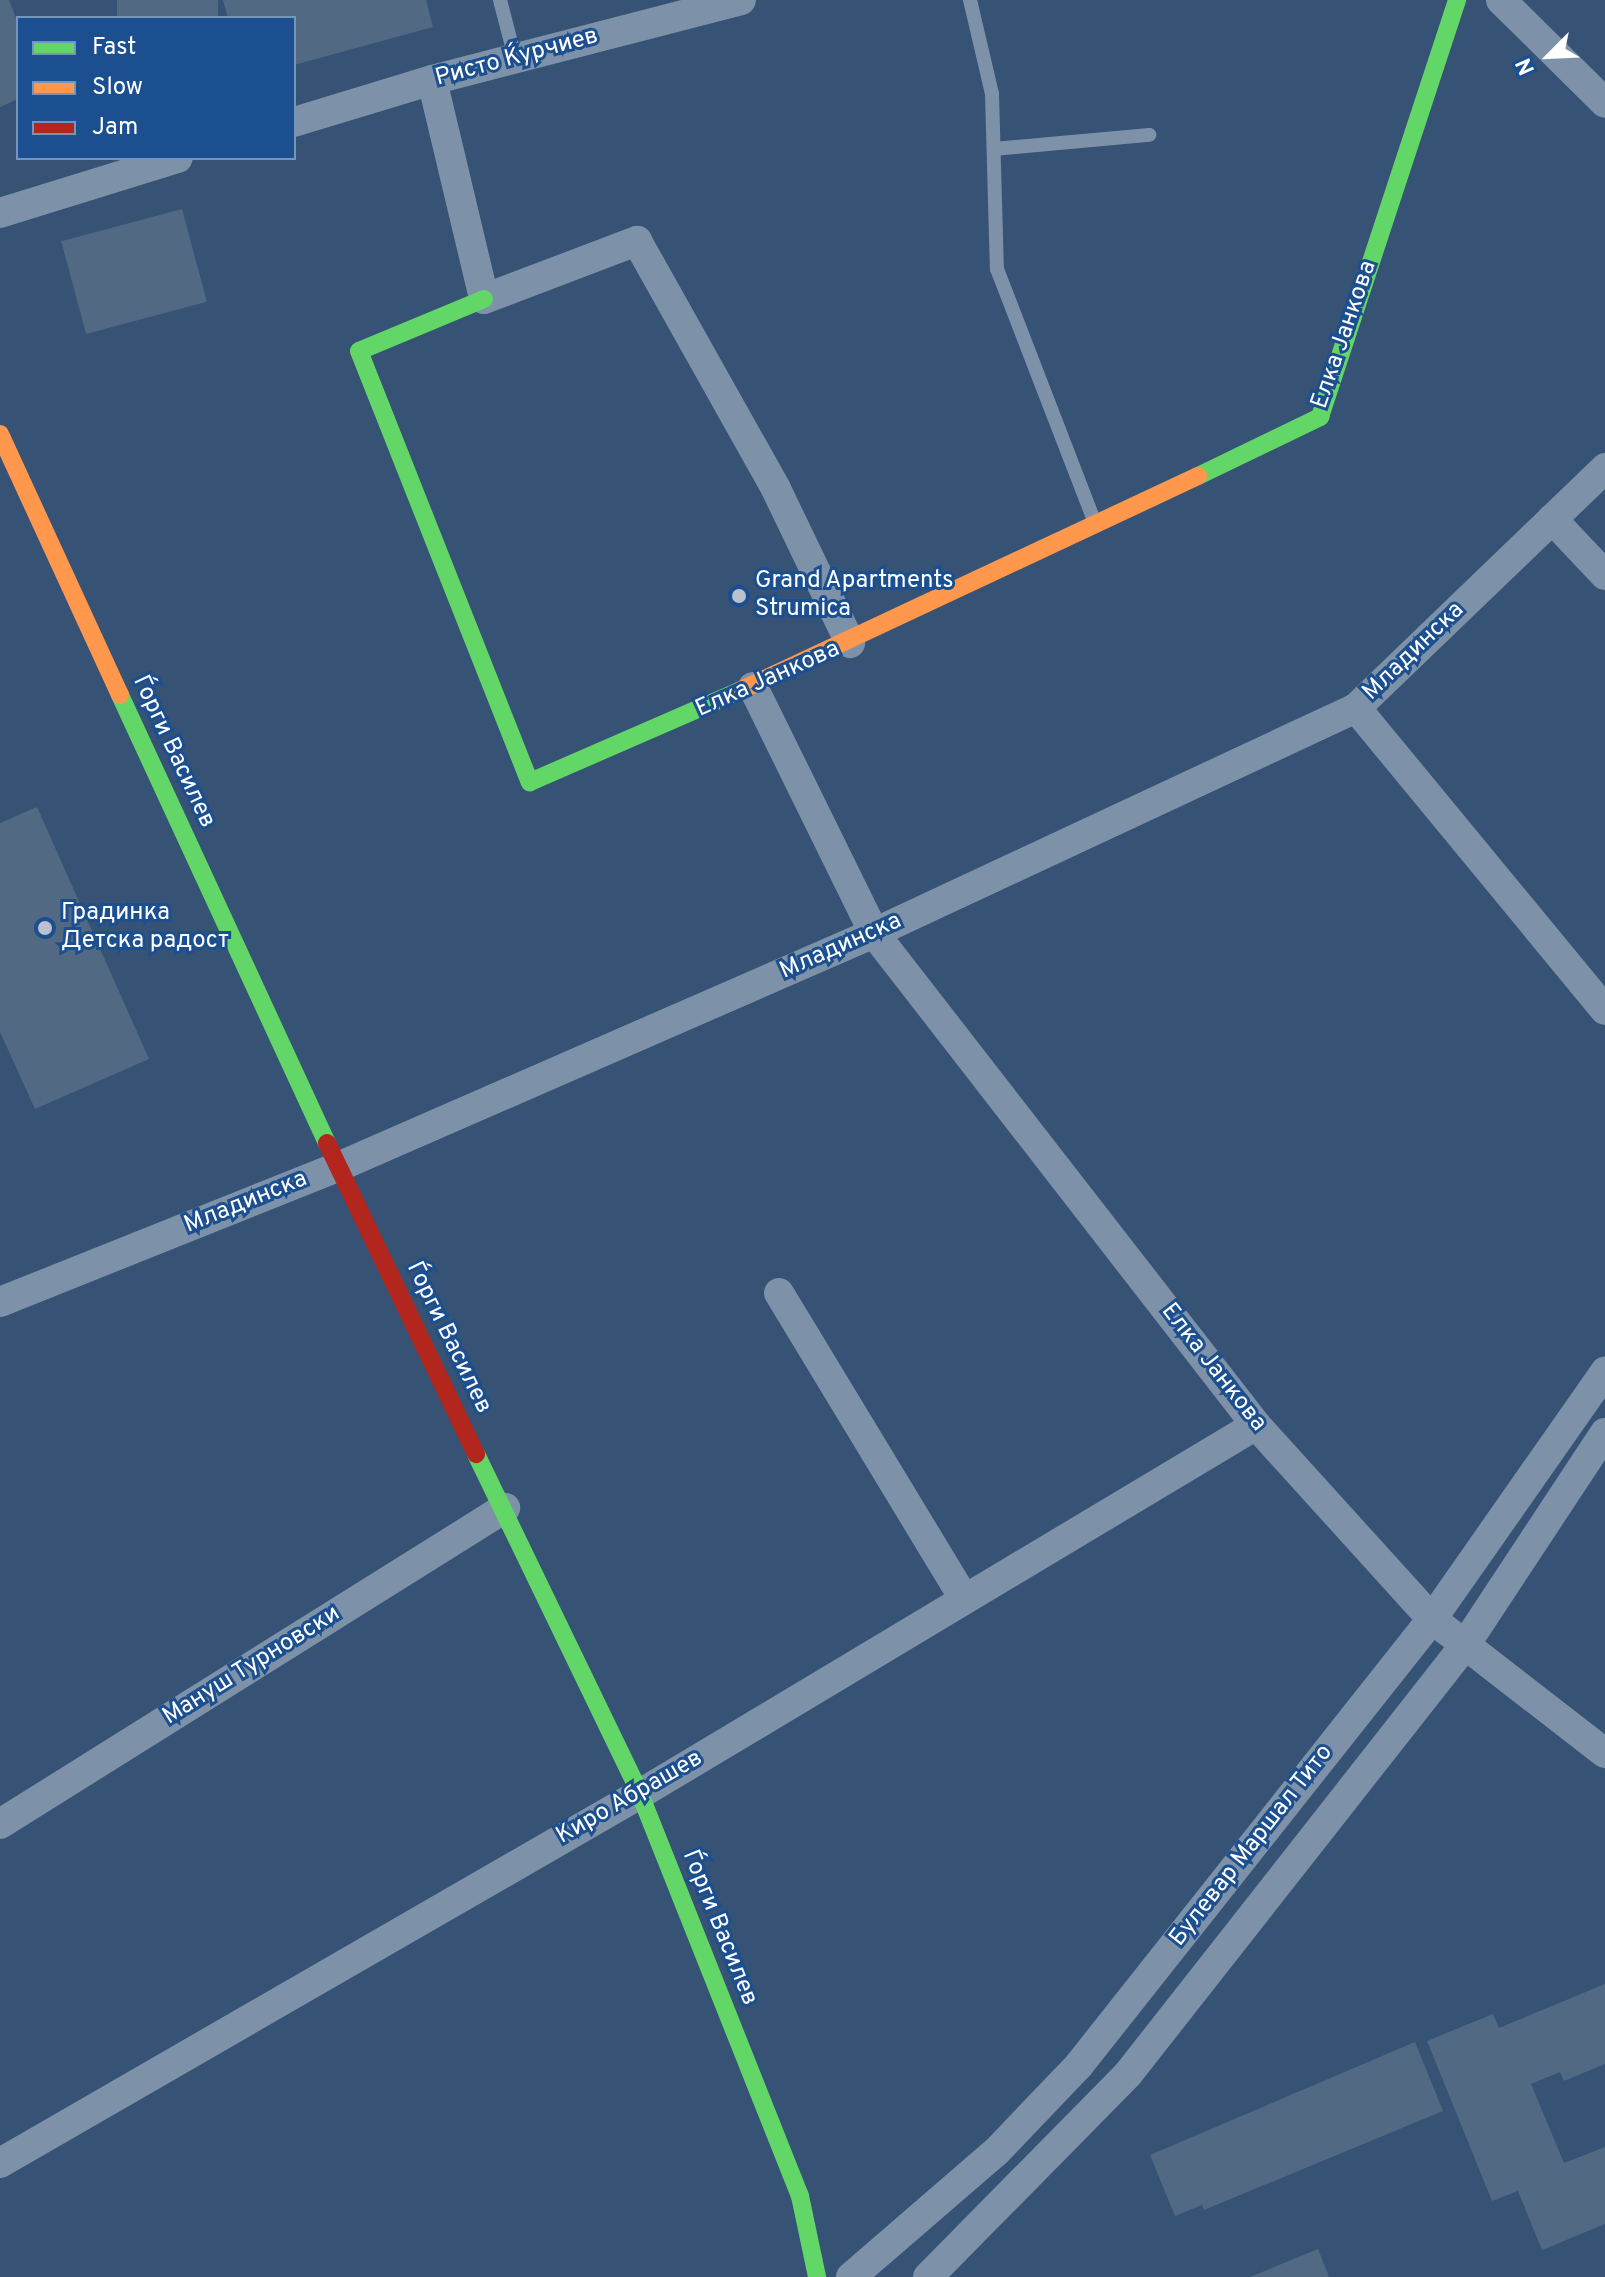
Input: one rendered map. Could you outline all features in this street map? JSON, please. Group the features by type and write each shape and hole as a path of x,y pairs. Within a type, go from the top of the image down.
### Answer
{"street":[{"name":"Ристо Ќурчиев","path":"296,121 432,80 741,0"},
{"name":"Елка Јанкова","path":"484,299 359,351 530,782 850,643 1320,417 1457,0"},
{"path":"1501,0 1605,103"},
{"path":"432,80 484,299 637,241 776,489 850,643"},
{"path":"0,213 172,160"},
{"name":"Ѓорги Василев","path":"0,434 338,1167 505,1508 640,1794 800,2196 817,2277"},
{"name":"Младинска","path":"0,1302 338,1167 874,933 1356,708 1605,468"},
{"path":"1552,519 1605,575"},
{"name":"Елка Јанкова","path":"753,687 874,933 1256,1425 1432,1619 1605,1753"},
{"path":"1356,708 1605,1010"},
{"path":"779,1293 964,1599"},
{"name":"Булевар Маршал Тито","path":"851,2277 996,2152 1079,2065 1432,1619 1605,1372"},
{"name":"Киро Абрашев","path":"0,2163 640,1794 1256,1425"},
{"name":"Булевар Маршал Тито","path":"928,2277 1128,2074 1465,1645 1605,1433"},
{"name":"Мануш Турновски","path":"0,1824 505,1508"}],"lane":[{"path":"500,0 515,58"},
{"path":"970,0 992,94 997,269 1096,525"},
{"path":"994,149 1149,135"}],"building":[{"path":"0,0 9,0 16,18 16,100 0,107"},
{"path":"117,0 218,0 218,16 117,16"},
{"path":"223,0 426,0 433,27 296,64 296,16 227,16"},
{"path":"182,209 207,302 86,334 61,241"},
{"name":"Градинка Детска радост","path":"37,807 149,1059 35,1109 0,1032 0,823"},
{"path":"1605,1984 1605,2064 1564,2081 1560,2072 1531,2084 1564,2163 1605,2147 1605,2224 1542,2250 1518,2191 1492,2201 1427,2041 1493,2014 1499,2028"},
{"path":"1415,2042 1443,2111 1204,2210 1202,2205 1175,2216 1150,2155"},
{"path":"1318,2249 1329,2277 1250,2277"}],"traffic: fast":[{"path":"1198,476 1320,417 1457,0"},
{"path":"484,299 359,351 530,782 739,691"},
{"path":"120,695 327,1143"},
{"path":"476,1454 640,1794 800,2196 817,2277"}],"traffic: slow":[{"path":"0,434 120,695"},
{"path":"739,691 1198,476"}],"traffic: jam":[{"path":"327,1143 476,1454"}],"place":[{"name":"Grand Apartments Strumica","path":"739,596"},
{"name":"Градинка Детска радост","path":"45,928"}]}
